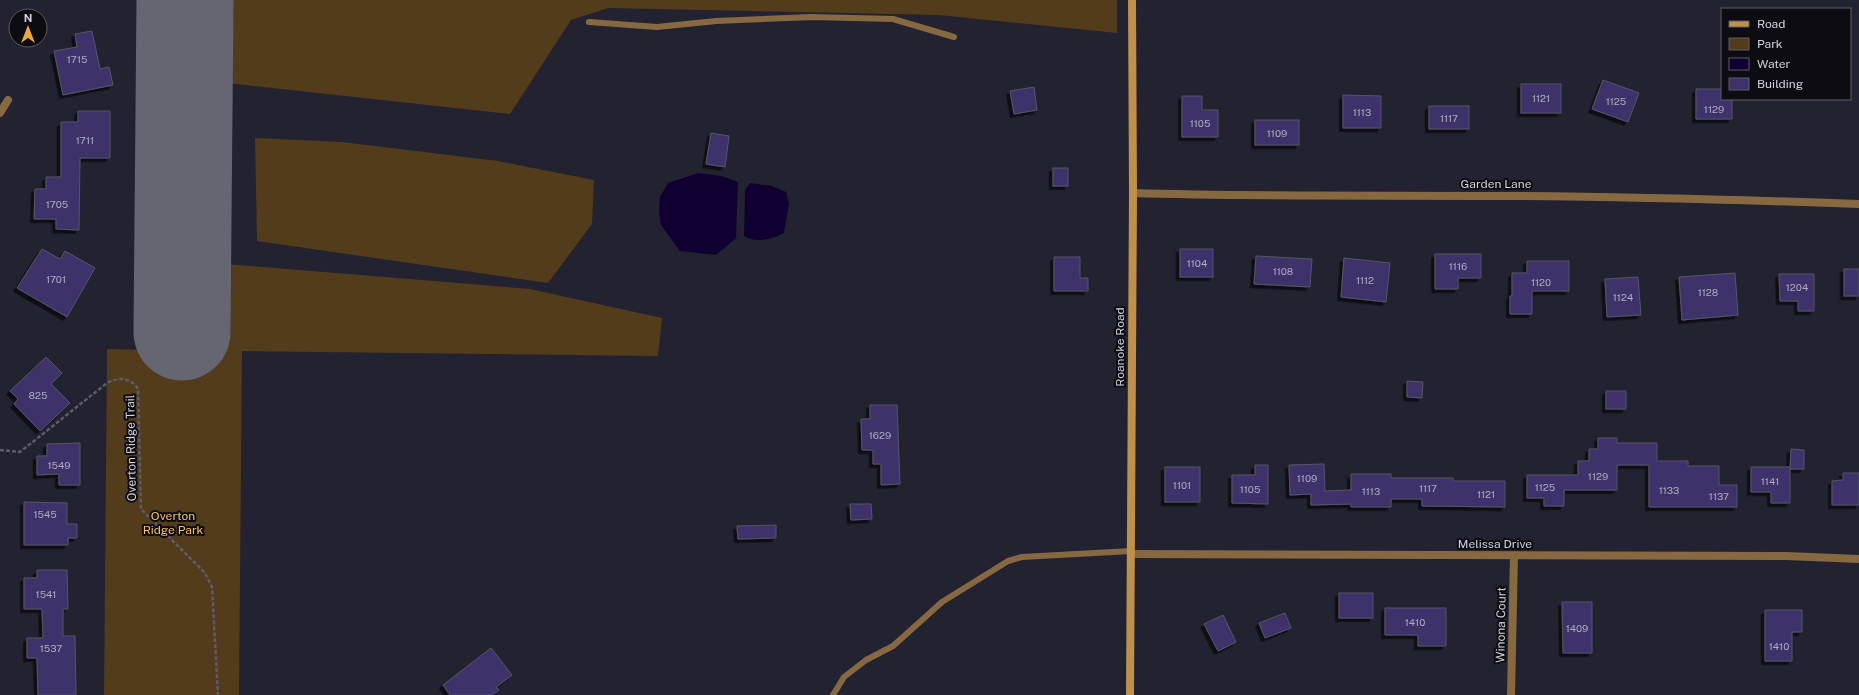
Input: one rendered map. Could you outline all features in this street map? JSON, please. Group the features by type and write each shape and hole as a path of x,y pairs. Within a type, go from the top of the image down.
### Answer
{"street":[{"name":"Roanoke Road","path":"1130,695 1133,193 1132,0"},
{"path":"0,113 8,100"},
{"name":"Garden Lane","path":"1133,193 1228,196 1515,196 1676,198 1859,204"},
{"name":"Melissa Drive","path":"1131,552 1514,556 1786,556 1859,559"},
{"name":"Winona Court","path":"1511,695 1514,556"}],"lane":[{"path":"589,22 657,27 716,21 812,16 894,19 954,37"},
{"path":"833,695 844,677 860,665 894,646 942,602 1008,561 1022,557 1131,552"}],"path":[{"name":"Overton Ridge Trail","path":"0,450 20,452 107,383 113,380 122,379 135,383 138,388 141,508 206,573 209,579 212,587 218,695"}],"green space":[{"path":"221,0 1117,0 1117,33 939,15 608,8 571,20 510,114 218,82"},
{"path":"255,138 342,142 498,161 594,180 592,224 548,283 257,241"},
{"name":"Overton Ridge Park","path":"213,263 530,289 662,318 658,356 242,351 239,695 104,695 107,349 210,351"}],"water":[{"path":"698,173 722,176 738,182 736,238 716,255 680,251 661,225 659,213 660,197 668,183"},
{"path":"750,183 772,186 786,192 789,203 784,233 764,240 744,236 745,190"}],"building":[{"path":"92,31 100,69 109,67 113,85 63,95 54,51 77,47 75,34"},
{"path":"1603,80 1639,93 1628,122 1592,109"},
{"path":"1521,84 1561,84 1561,113 1521,113"},
{"path":"1034,87 1037,110 1014,114 1010,91"},
{"path":"1696,89 1721,89 1721,100 1732,100 1732,119 1696,119"},
{"path":"1343,95 1381,96 1381,128 1343,128"},
{"path":"1182,96 1202,96 1202,110 1218,110 1218,137 1182,137"},
{"path":"1429,106 1469,106 1469,129 1429,129"},
{"path":"78,111 110,111 110,158 80,158 79,230 56,229 56,219 34,219 35,189 46,189 46,177 61,177 61,122 78,122"},
{"path":"1255,120 1299,120 1299,145 1255,145"},
{"path":"711,133 729,136 725,167 706,164"},
{"path":"1053,168 1068,168 1068,186 1053,186"},
{"path":"42,249 60,259 65,251 95,268 67,317 17,288"},
{"path":"1180,249 1213,249 1213,277 1180,277"},
{"path":"1435,254 1481,254 1481,278 1458,278 1458,289 1435,289"},
{"path":"1256,256 1312,259 1310,287 1254,284"},
{"path":"1054,257 1080,257 1080,278 1088,278 1088,291 1054,291"},
{"path":"1344,258 1390,263 1386,302 1341,297"},
{"path":"1527,261 1569,261 1569,291 1532,291 1532,314 1510,314 1512,273 1527,273"},
{"path":"1844,269 1859,269 1859,296 1844,296"},
{"path":"1735,273 1738,315 1682,320 1679,277"},
{"path":"1779,274 1814,274 1814,311 1798,311 1798,301 1780,301"},
{"path":"1638,277 1641,315 1607,317 1605,279"},
{"path":"46,357 62,373 51,384 70,403 40,431 14,404 18,399 10,391"},
{"path":"1407,381 1423,382 1422,398 1407,397"},
{"path":"1606,391 1626,391 1626,409 1606,409"},
{"path":"870,405 897,405 900,484 881,485 881,464 873,464 873,450 862,450 861,419 870,419"},
{"path":"1598,438 1617,438 1617,443 1657,443 1657,461 1688,461 1688,466 1719,466 1719,485 1737,485 1737,507 1649,507 1649,465 1617,465 1617,490 1564,490 1564,506 1544,506 1544,498 1527,498 1527,475 1578,475 1578,461 1589,461 1589,449 1598,449"},
{"path":"80,443 80,485 59,485 59,474 37,475 37,456 47,456 47,444"},
{"path":"1791,449 1804,450 1804,469 1790,469"},
{"path":"1324,464 1325,491 1351,490 1351,474 1391,474 1391,478 1453,478 1453,481 1505,481 1505,507 1422,506 1422,499 1391,499 1391,507 1351,507 1351,504 1311,505 1311,494 1290,495 1289,465"},
{"path":"1255,465 1268,465 1268,504 1232,503 1232,475 1255,475"},
{"path":"1165,467 1200,467 1200,502 1165,502"},
{"path":"1751,467 1790,467 1790,503 1771,503 1771,492 1751,492"},
{"path":"1843,473 1859,473 1859,505 1832,505 1832,481 1843,480"},
{"path":"24,502 67,503 67,524 77,524 77,538 68,538 68,545 24,545"},
{"path":"850,504 871,504 872,519 851,520"},
{"path":"776,525 776,538 738,539 737,526"},
{"path":"37,570 67,570 68,609 63,609 63,636 75,636 76,695 38,695 37,658 27,658 27,638 43,638 42,609 24,609 24,578 37,578"},
{"path":"1339,593 1373,593 1373,618 1339,618"},
{"path":"1562,602 1592,602 1592,653 1563,653"},
{"path":"1385,608 1446,608 1446,646 1418,646 1418,635 1385,635"},
{"path":"1765,610 1802,610 1802,632 1792,632 1792,661 1765,661"},
{"path":"1285,613 1291,628 1265,638 1259,623"},
{"path":"1223,615 1236,642 1218,651 1204,624"},
{"path":"491,648 512,675 496,687 499,690 492,695 450,695 443,685"}],"runway":[{"path":"182,332 185,0"}]}
